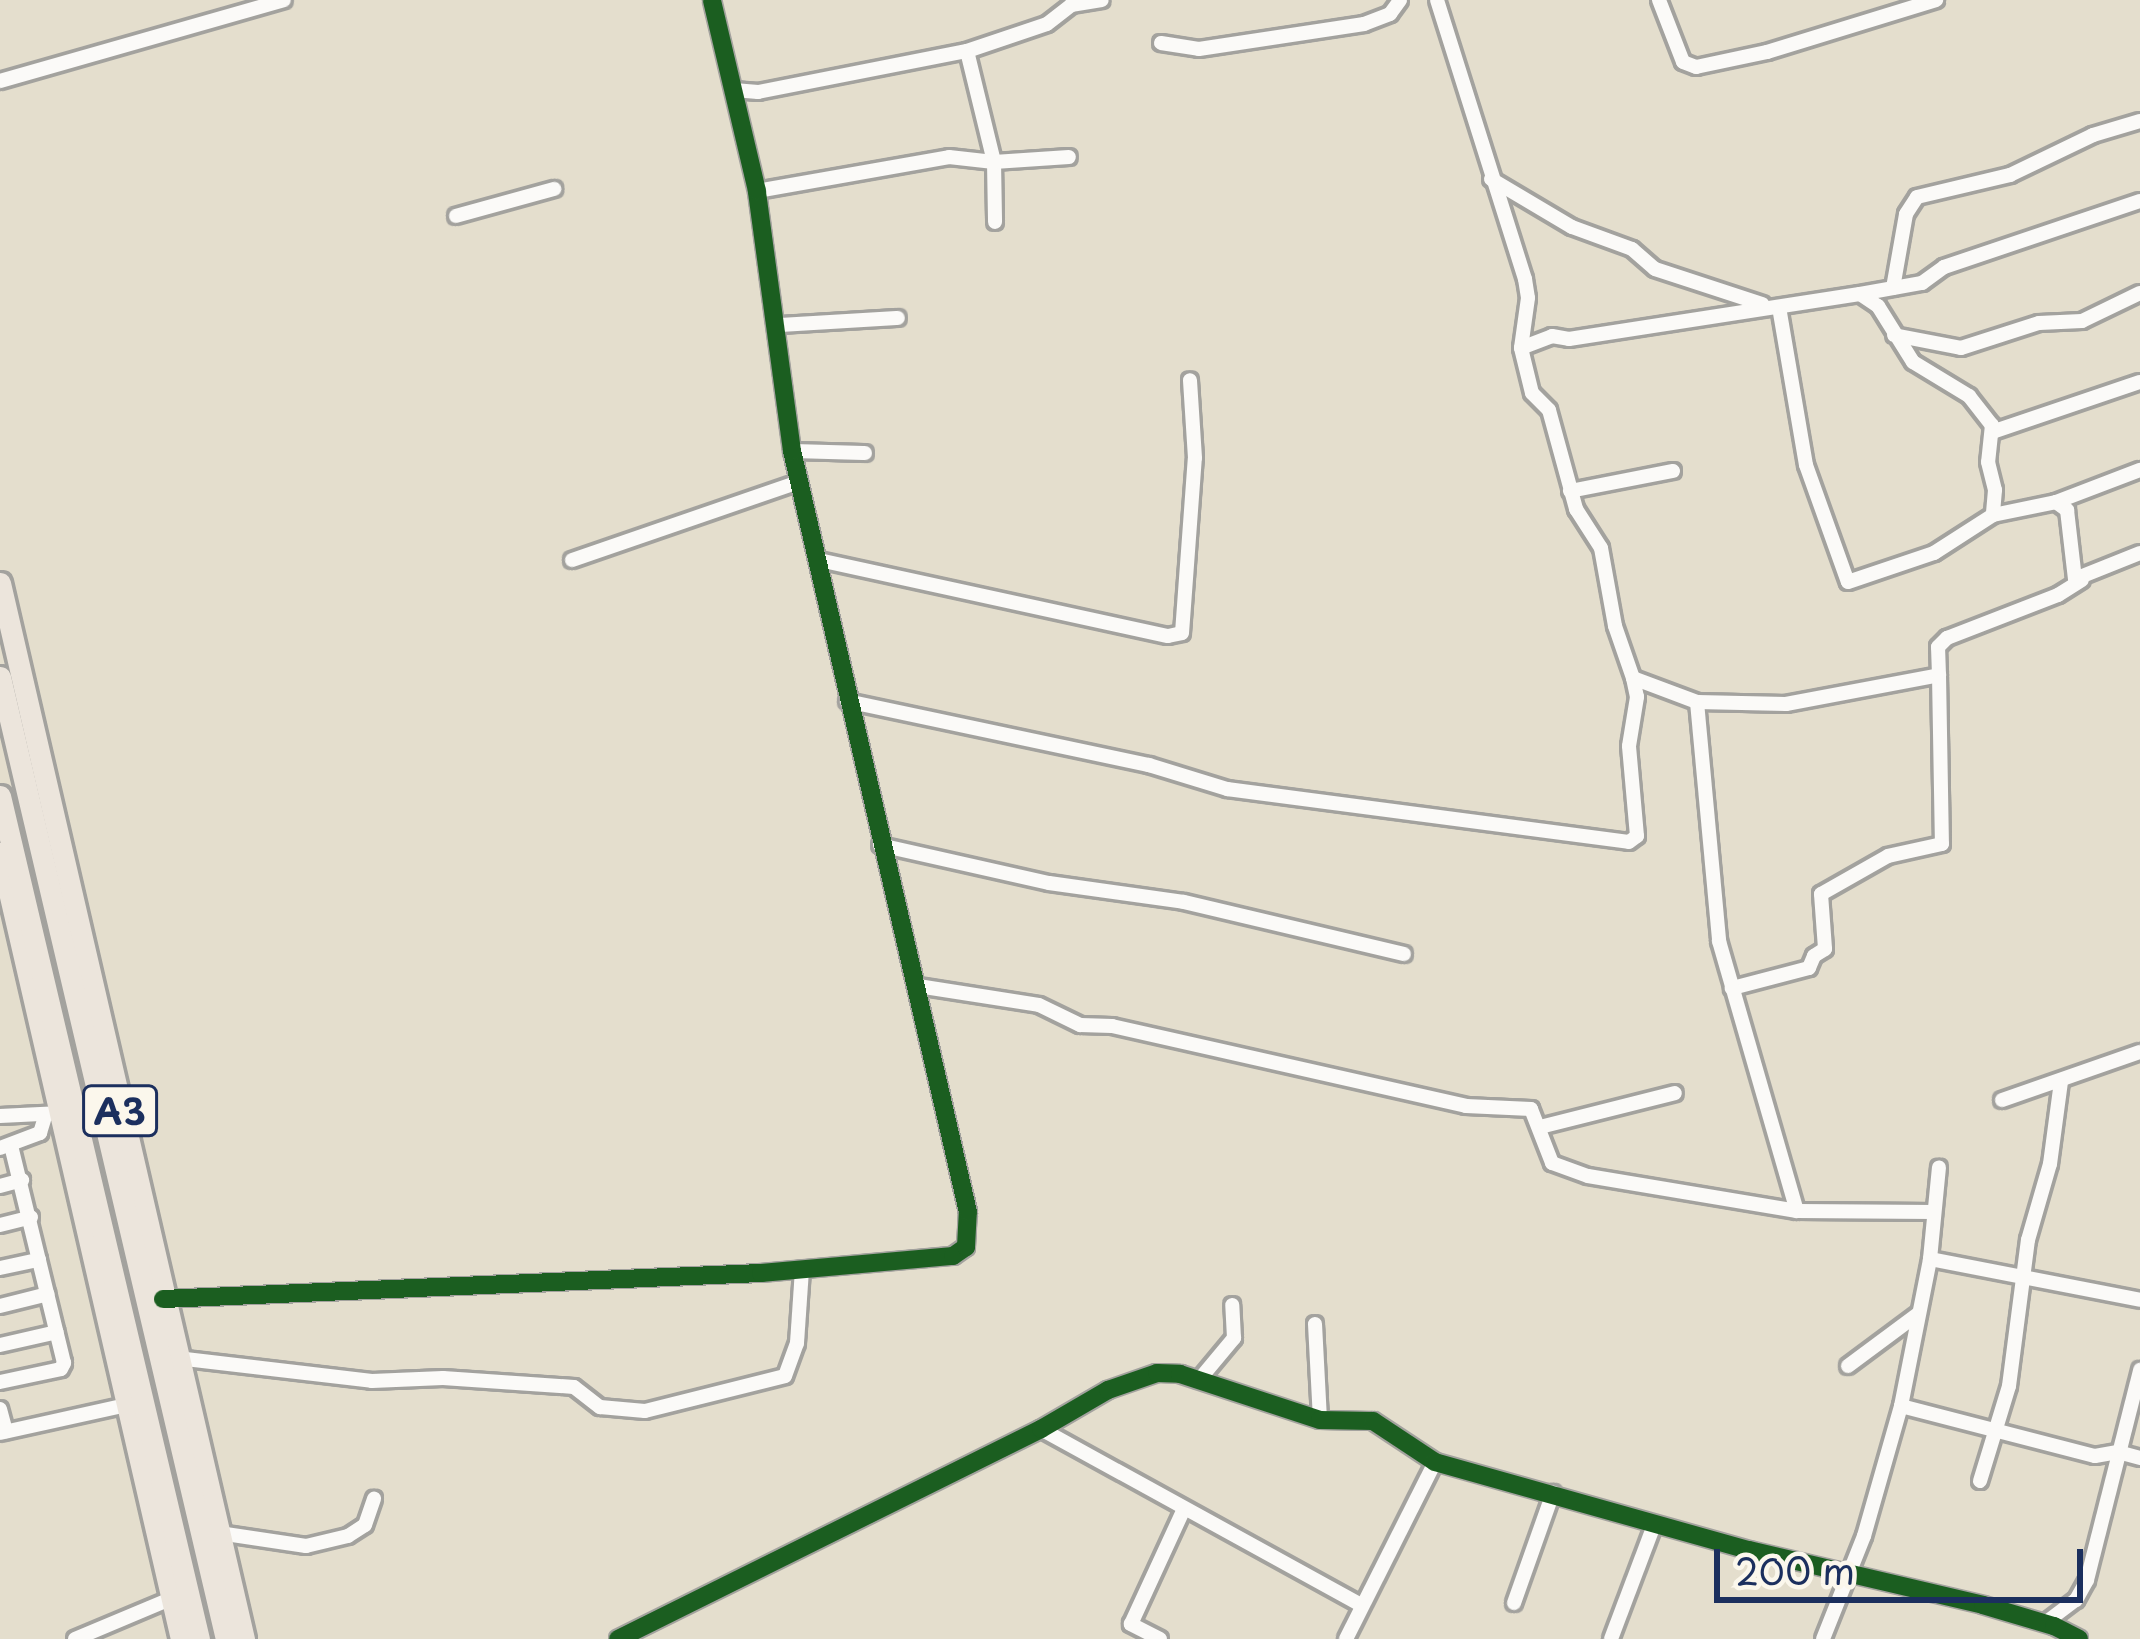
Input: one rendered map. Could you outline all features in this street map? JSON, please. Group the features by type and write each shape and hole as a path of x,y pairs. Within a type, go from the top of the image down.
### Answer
{"main road":[{"name":"A3","path":"0,583 244,1639"},
{"name":"A3","path":"0,677 226,1639"},
{"name":"A3","path":"0,796 199,1639"},
{"name":"A3","path":"0,853 53,1115 181,1639"}],"street":[{"path":"0,81 284,0"},
{"path":"163,1299 802,1269 952,1256 970,1237 918,986 880,845 792,452 779,325 757,191 712,0"},
{"path":"734,90 758,92 967,51 1047,24 1071,5 1102,0"},
{"path":"1161,43 1198,49 1364,23 1390,14 1400,0"},
{"path":"847,701 1078,748 1227,789 1629,842 1637,836 1629,746 1637,697 1615,626 1608,570 1570,491 1549,410 1532,393 1521,348 1528,298 1437,0"},
{"path":"1659,0 1683,62 1696,67 1767,52 1936,0"},
{"path":"967,51 994,162 994,222"},
{"path":"1893,288 1906,214 1917,197 2010,175 2093,135 2140,121"},
{"path":"757,191 949,157 994,162 1069,157"},
{"path":"1492,178 1572,227 1632,249 1655,269 1708,283 1736,299 1778,307"},
{"path":"456,216 554,189"},
{"path":"1521,348 1552,336 1569,338 1922,283 1944,267 2140,201"},
{"path":"1894,335 1961,348 2039,323 2082,321 2140,293"},
{"path":"1860,294 1878,306 1920,368 1969,396 1995,431 1988,461 1995,490 1993,515"},
{"path":"1778,307 1806,465 1848,582 1934,554 1993,515 2056,502 2140,470"},
{"path":"779,325 898,318"},
{"path":"819,560 1168,636 1182,633 1195,458 1190,380"},
{"path":"1995,431 2140,382"},
{"path":"792,452 865,453"},
{"path":"1570,491 1673,471"},
{"path":"572,560 799,482"},
{"path":"2056,502 2073,526 2071,573 2075,579 2086,577"},
{"path":"1732,988 1809,968 1814,956 1826,949 1821,894 1888,856 1942,844 1938,647 1947,638 2058,595 2140,554"},
{"path":"1633,678 1697,702 1786,704 1940,674"},
{"path":"1637,697 1651,686"},
{"path":"1697,702 1702,719 1706,843 1719,941 1797,1211"},
{"path":"880,845 1049,883 1184,902 1404,954"},
{"path":"918,986 1016,1000 1080,1025 1112,1026 1466,1106 1531,1109 1552,1162 1565,1171 1797,1211 1934,1212"},
{"path":"2002,1100 2137,1058"},
{"path":"1980,1481 2009,1386 2028,1240 2050,1164 2061,1082"},
{"path":"1540,1126 1675,1093"},
{"path":"0,1116 53,1115"},
{"path":"0,1382 61,1369 22,1180 6,1147 40,1133 53,1115"},
{"path":"1823,1639 1850,1572 1901,1406 1930,1259 1939,1167"},
{"path":"0,1186 22,1180"},
{"path":"0,1225 31,1217"},
{"path":"1930,1259 2140,1300"},
{"path":"0,1268 39,1260"},
{"path":"177,1358 350,1380 443,1378 574,1387 607,1409 645,1411 785,1376 797,1343 802,1269"},
{"path":"0,1306 48,1294"},
{"path":"1199,1380 1234,1338 1232,1305"},
{"path":"1849,1366 1918,1314"},
{"path":"1315,1324 1320,1420"},
{"path":"0,1345 57,1332"},
{"path":"2045,1623 2082,1592 2140,1370"},
{"path":"618,1639 1136,1378 1157,1373 1199,1380 1320,1420 1372,1421 1435,1462 1654,1525 2045,1623 2079,1639"},
{"path":"0,1409 3,1432 126,1405"},
{"path":"1901,1406 2095,1456 2118,1452 2140,1458"},
{"path":"1041,1429 1361,1604"},
{"path":"1369,1639 1348,1634 1435,1462"},
{"path":"1514,1603 1553,1493"},
{"path":"219,1533 306,1546 348,1536 365,1525 374,1498"},
{"path":"1160,1639 1131,1624 1184,1509"},
{"path":"1611,1639 1654,1525"},
{"path":"75,1639 170,1600"}],"cycle path":[{"path":"163,1299 761,1273 953,1256 966,1247 968,1212 792,451 757,191 712,0"},
{"path":"618,1639 1041,1429 1108,1390 1157,1373 1180,1374 1320,1420 1373,1421 1435,1462 1749,1550 1983,1605 2054,1626 2079,1639"}]}
